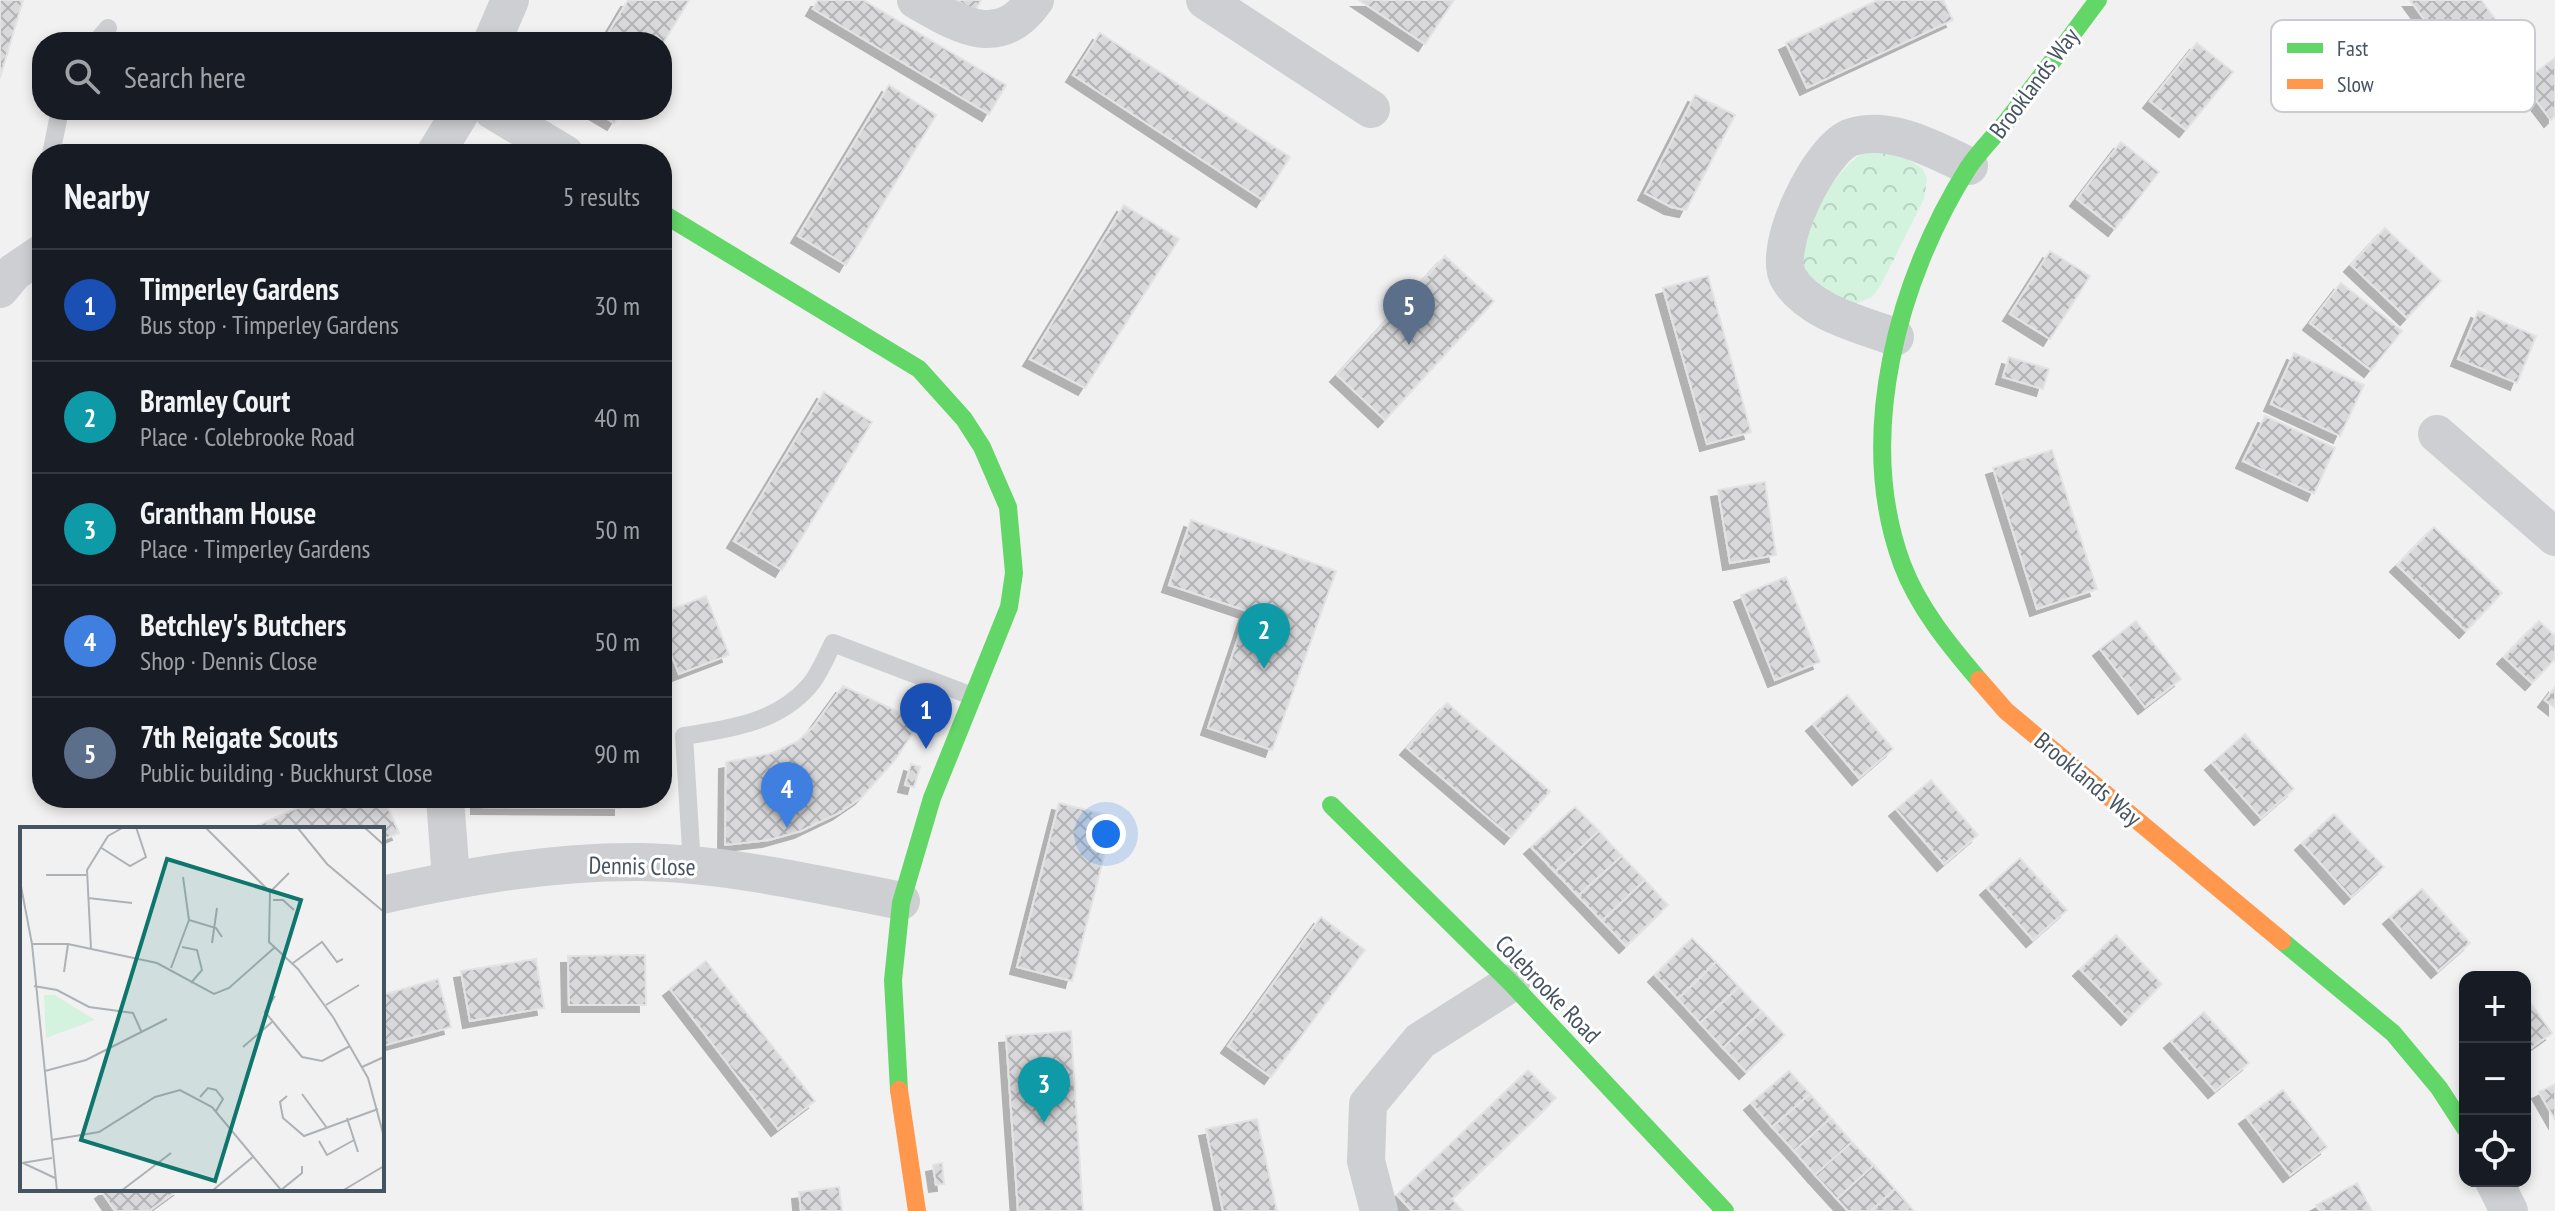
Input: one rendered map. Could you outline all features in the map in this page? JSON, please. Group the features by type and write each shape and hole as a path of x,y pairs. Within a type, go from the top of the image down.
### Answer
{"street":[{"path":"496,32 510,0"},
{"path":"916,0 963,27 981,30 1004,26 1025,14 1035,0"},
{"path":"1205,0 1371,109"},
{"name":"Brooklands Way","path":"2098,0 1969,166 1926,251 1895,337 1886,405 1884,470 1889,518 1902,563 1926,612 1952,649 2006,711 2393,1033 2439,1088 2459,1119"},
{"path":"441,144 456,120"},
{"path":"509,120 548,144"},
{"path":"1895,337 1837,315 1800,292 1787,277 1784,265 1785,244 1794,221 1827,156 1838,144 1853,137 1892,136 1969,166"},
{"path":"672,219 919,369 951,399 978,435 1002,481 1013,564 1005,617 924,825 901,901 893,968 893,1033 899,1104 917,1211"},
{"path":"2437,434 2555,537"},
{"name":"Colebrooke Road","path":"1331,805 1511,983 1725,1211"},
{"path":"446,808 451,879"},
{"name":"Dennis Close","path":"384,895 451,879 545,866 643,862 692,865 792,879 901,901"},
{"path":"1379,1211 1366,1161 1368,1104 1420,1041 1511,983"},
{"path":"2497,1187 2509,1211"}],"lane":[{"path":"53,144 58,120"},
{"path":"692,865 684,736 763,719 789,704 810,685 833,643 972,696"}],"green space":[{"path":"1871,149 1904,157 1922,168 1927,178 1924,199 1881,285 1872,297 1853,305 1805,280 1802,247 1811,217 1829,188 1850,163"}],"building":[{"path":"0,0 23,0 0,78"},
{"path":"628,0 689,0 670,32 609,32"},
{"path":"818,0 863,0 1006,85 989,114 813,9"},
{"path":"956,0 981,0 975,11"},
{"path":"1359,0 1454,0 1425,44"},
{"path":"1878,0 1943,0 1953,20 1807,88 1786,43"},
{"path":"2410,0 2481,0 2496,20 2425,20"},
{"path":"1100,33 1290,157 1263,200 1073,75"},
{"path":"2197,43 2233,72 2186,130 2150,101"},
{"path":"2555,58 2555,116 2551,120 2535,99 2535,73"},
{"path":"889,85 936,115 846,265 798,236"},
{"path":"1695,95 1735,115 1686,210 1671,207 1645,193"},
{"path":"2121,142 2159,172 2115,229 2077,199"},
{"path":"1124,205 1179,239 1085,388 1030,359"},
{"path":"2385,228 2441,281 2407,318 2351,265"},
{"path":"2050,251 2090,276 2050,339 2010,314"},
{"path":"1445,256 1494,301 1385,420 1337,375"},
{"path":"1708,276 1751,432 1707,444 1663,288"},
{"path":"2341,283 2402,331 2371,370 2310,323"},
{"path":"2478,311 2536,336 2517,383 2458,359"},
{"path":"2294,353 2364,385 2340,436 2271,404"},
{"path":"2009,357 2049,369 2043,389 2003,377"},
{"path":"824,392 872,422 782,570 734,541"},
{"path":"2265,416 2335,448 2314,494 2243,461"},
{"path":"2052,450 2097,589 2037,609 1993,468"},
{"path":"1765,482 1776,555 1730,563 1718,490"},
{"path":"1191,520 1336,571 1272,750 1208,728 1247,611 1169,585"},
{"path":"2434,527 2502,593 2466,631 2397,565"},
{"path":"1786,577 1820,662 1775,680 1741,595"},
{"path":"706,596 729,655 679,674 672,656 672,609"},
{"path":"2136,621 2181,679 2145,707 2100,649"},
{"path":"2539,621 2555,636 2555,659 2532,683 2504,657"},
{"path":"843,686 920,722 895,760 862,797 839,813 801,831 769,840 725,845 726,762 773,753 798,741 813,727"},
{"path":"2555,687 2555,708 2545,700"},
{"path":"1847,695 1893,749 1859,778 1813,724"},
{"path":"1447,703 1550,791 1511,837 1407,748"},
{"path":"2245,734 2294,789 2261,818 2212,763"},
{"path":"911,764 920,767 914,787 905,785"},
{"path":"1931,780 1978,835 1944,864 1896,809"},
{"path":"1059,803 1114,817 1072,981 1017,967"},
{"path":"1575,807 1599,831 1555,872 1531,847"},
{"path":"297,808 388,808 399,833 384,839 384,827 254,827"},
{"path":"2334,814 2384,867 2351,897 2302,843"},
{"path":"1599,831 1622,856 1578,896 1555,872"},
{"path":"1622,856 1645,880 1602,921 1578,896"},
{"path":"2020,858 2067,910 2033,940 1987,888"},
{"path":"1645,880 1668,905 1626,946 1602,921"},
{"path":"2422,889 2470,943 2438,971 2390,917"},
{"path":"1321,917 1365,950 1271,1077 1228,1046"},
{"path":"2116,935 2162,984 2128,1018 2080,969"},
{"path":"1692,938 1716,962 1678,999 1655,975"},
{"path":"645,955 646,1005 569,1005 568,956"},
{"path":"536,959 544,1008 470,1021 461,971"},
{"path":"706,961 815,1101 778,1129 670,989"},
{"path":"1716,962 1739,987 1700,1023 1678,999"},
{"path":"438,979 451,1027 384,1045 384,994"},
{"path":"1739,987 1762,1011 1723,1048 1700,1023"},
{"path":"2531,1003 2552,1033 2531,1048"},
{"path":"1762,1011 1785,1035 1746,1072 1723,1048"},
{"path":"2204,1012 2249,1063 2215,1091 2171,1041"},
{"path":"1071,1031 1083,1211 1018,1211 1006,1036"},
{"path":"1528,1070 1556,1098 1452,1199 1463,1211 1412,1211 1397,1195"},
{"path":"1789,1071 1810,1094 1772,1127 1751,1103"},
{"path":"2555,1084 2555,1120 2539,1092"},
{"path":"2283,1090 2327,1147 2290,1175 2246,1117"},
{"path":"1810,1094 1831,1118 1794,1151 1772,1127"},
{"path":"1831,1118 1852,1142 1815,1175 1794,1151"},
{"path":"1257,1119 1277,1211 1223,1211 1206,1129"},
{"path":"1852,1142 1874,1165 1837,1199 1815,1175"},
{"path":"942,1163 944,1184 936,1185 933,1165"},
{"path":"1874,1165 1895,1189 1871,1211 1848,1211 1837,1199"},
{"path":"2357,1183 2372,1211 2320,1211 2316,1205"},
{"path":"839,1187 842,1211 801,1211 799,1192"},
{"path":"1895,1189 1914,1211 1871,1211"},
{"path":"176,1191 149,1211 115,1211 102,1192"}],"traffic: fast":[{"path":"1979,680 1925,610 1902,564 1888,515 1883,464 1884,412 1891,360 1904,308 1922,259 1943,212 1968,168 2098,0"},
{"path":"672,219 919,369 964,419 982,447 1008,507 1014,573 1009,607 932,798 901,903 893,980 899,1090"},
{"path":"1331,805 1511,983 1725,1211"},
{"path":"2282,941 2393,1033 2439,1088 2459,1119"}],"traffic: slow":[{"path":"1979,680 2006,711 2282,941"},
{"path":"899,1090 917,1211"}],"place":[{"name":"7th Reigate Scouts","path":"1409,345"},
{"name":"Bramley Court","path":"1264,669"},
{"name":"Timperley Gardens","path":"926,749"},
{"name":"Betchley's Butchers","path":"787,828"},
{"name":"Grantham House","path":"1044,1123"}]}
